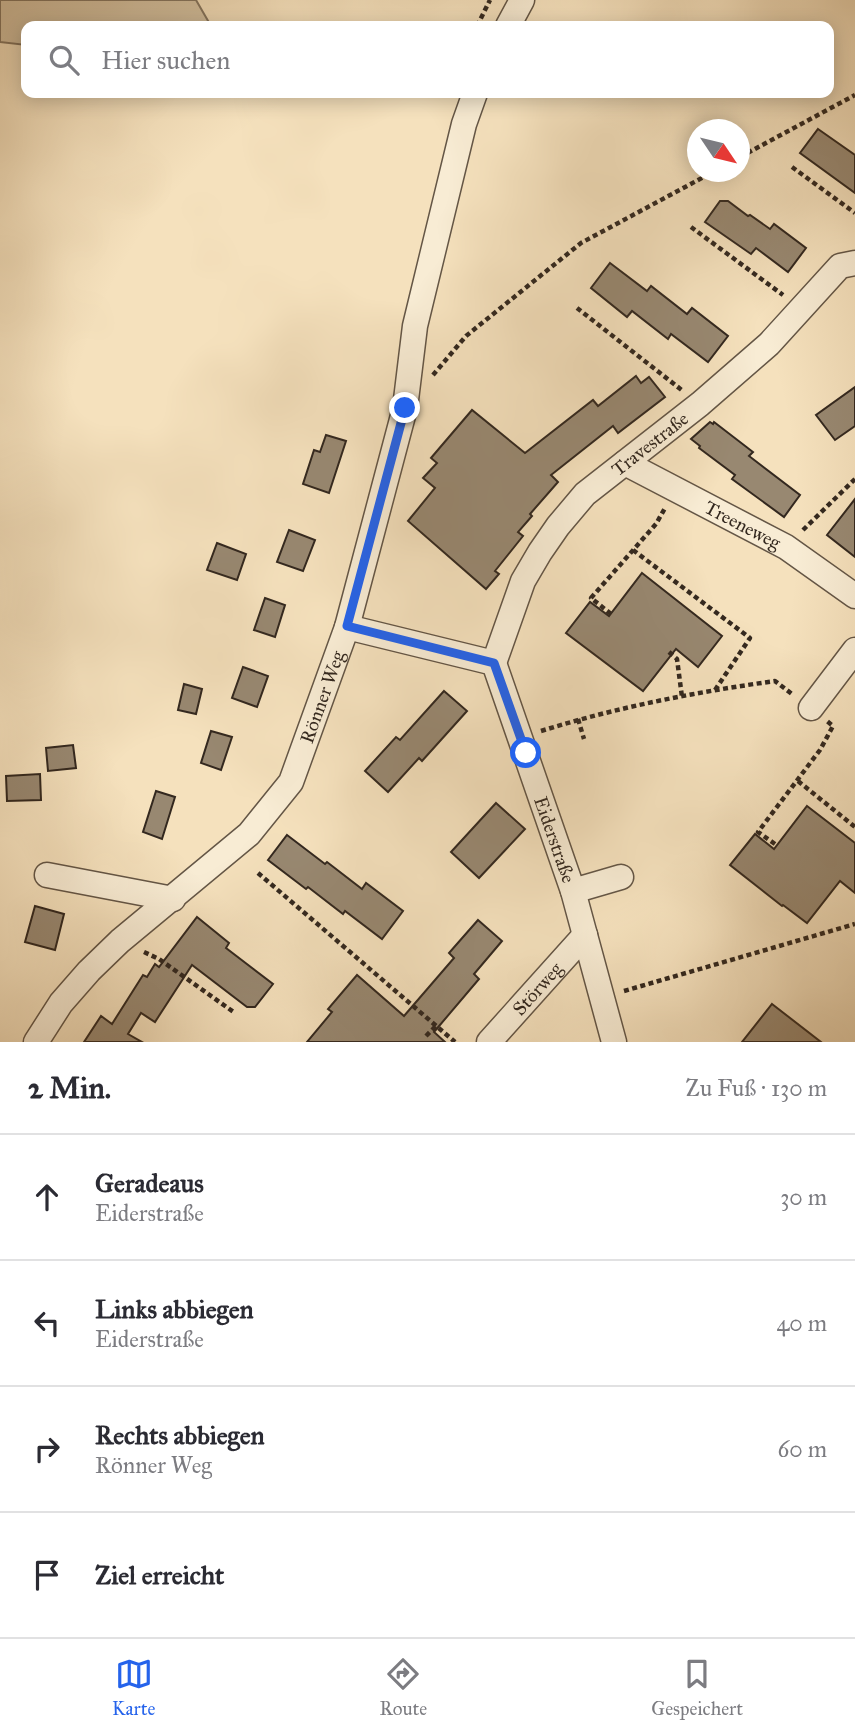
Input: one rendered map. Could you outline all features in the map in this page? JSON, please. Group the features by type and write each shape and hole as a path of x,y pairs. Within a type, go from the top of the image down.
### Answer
{"street":[{"path":"511,21 522,0"},
{"name":"Rönner Weg","path":"36,1042 61,1003 89,971 120,941 249,834 291,782 347,626 405,408 415,326 464,124 473,98"},
{"name":"Travestraße","path":"494,663 523,581 558,526 585,494 700,404 769,344 840,265 855,263"},
{"name":"Treeneweg","path":"625,463 786,547 855,596"},
{"path":"347,626 494,663"},
{"path":"811,708 852,654"},
{"name":"Eiderstraße","path":"494,663 573,891 614,1042"},
{"path":"47,875 173,899"},
{"path":"573,891 621,877"},
{"name":"Störweg","path":"489,1042 584,935"}],"path":[{"path":"480,21 490,0"},
{"path":"750,152 855,95"},
{"path":"792,167 855,212"},
{"path":"405,408 466,336 581,243 694,182"},
{"path":"691,228 801,309"},
{"path":"577,309 700,404"},
{"path":"786,547 855,479"},
{"path":"611,614 591,598 656,524 675,489"},
{"path":"633,550 750,638 715,690"},
{"path":"669,652 677,659 682,697"},
{"path":"521,737 578,719 715,690 775,681 833,726 820,750 758,832 775,844"},
{"path":"578,719 584,739"},
{"path":"798,781 855,827"},
{"path":"258,873 455,1042"},
{"path":"602,998 855,924"},
{"path":"120,941 159,958 235,1013"},
{"path":"426,1036 436,1026"}],"shaded area":[{"path":"0,0 196,0 208,21 21,21 21,44 0,42"}],"building":[{"path":"818,129 855,155 855,193 800,153"},
{"path":"720,201 728,201 770,229 774,224 806,248 788,272 756,248 751,254 705,222"},
{"path":"610,263 647,291 651,286 687,314 692,308 728,336 708,362 671,334 668,339 632,311 627,317 591,288"},
{"path":"636,376 641,383 649,377 665,397 618,433 613,426 551,475 558,482 530,514 532,516 518,532 523,536 495,571 499,574 486,589 408,521 435,488 423,478 437,463 431,458 472,410 525,453 593,400 598,406"},
{"path":"855,387 855,426 835,440 816,415"},
{"path":"710,422 714,422 753,452 749,456 800,495 784,517 732,479 735,475 691,439"},
{"path":"326,435 346,441 329,493 303,484 314,450 320,452"},
{"path":"855,499 855,557 827,535"},
{"path":"289,530 315,540 303,571 277,562"},
{"path":"217,543 246,554 237,580 207,570"},
{"path":"642,573 722,636 698,667 676,649 643,691 566,633 590,602 609,616"},
{"path":"265,598 285,605 275,637 254,630"},
{"path":"243,667 268,676 257,707 232,698"},
{"path":"184,684 202,689 196,714 178,710"},
{"path":"444,691 467,711 422,761 419,758 388,792 365,771 396,737 400,740"},
{"path":"211,731 232,737 221,770 201,763"},
{"path":"73,745 76,768 48,771 46,748"},
{"path":"40,774 41,800 7,801 6,776"},
{"path":"156,791 175,797 162,839 143,832"},
{"path":"496,803 525,829 479,878 451,852"},
{"path":"807,806 855,843 855,893 840,881 807,923 730,865 755,834 774,849"},
{"path":"287,835 362,889 366,883 403,911 382,939 345,911 343,914 308,887 306,889 268,860"},
{"path":"35,906 64,914 55,950 25,942"},
{"path":"197,917 229,943 226,948 273,984 255,1007 247,1007 192,965 155,1022 141,1013 128,1034 142,1042 84,1042 101,1016 112,1024 143,975 147,977 155,964 159,967"},
{"path":"478,920 502,941 474,974 479,979 434,1032 445,1042 307,1042 332,1012 328,1009 357,975 404,1016 454,958 449,953"},
{"path":"772,1004 821,1042 742,1042"}],"route":[{"path":"405,408 347,626 494,663 526,753"}]}
